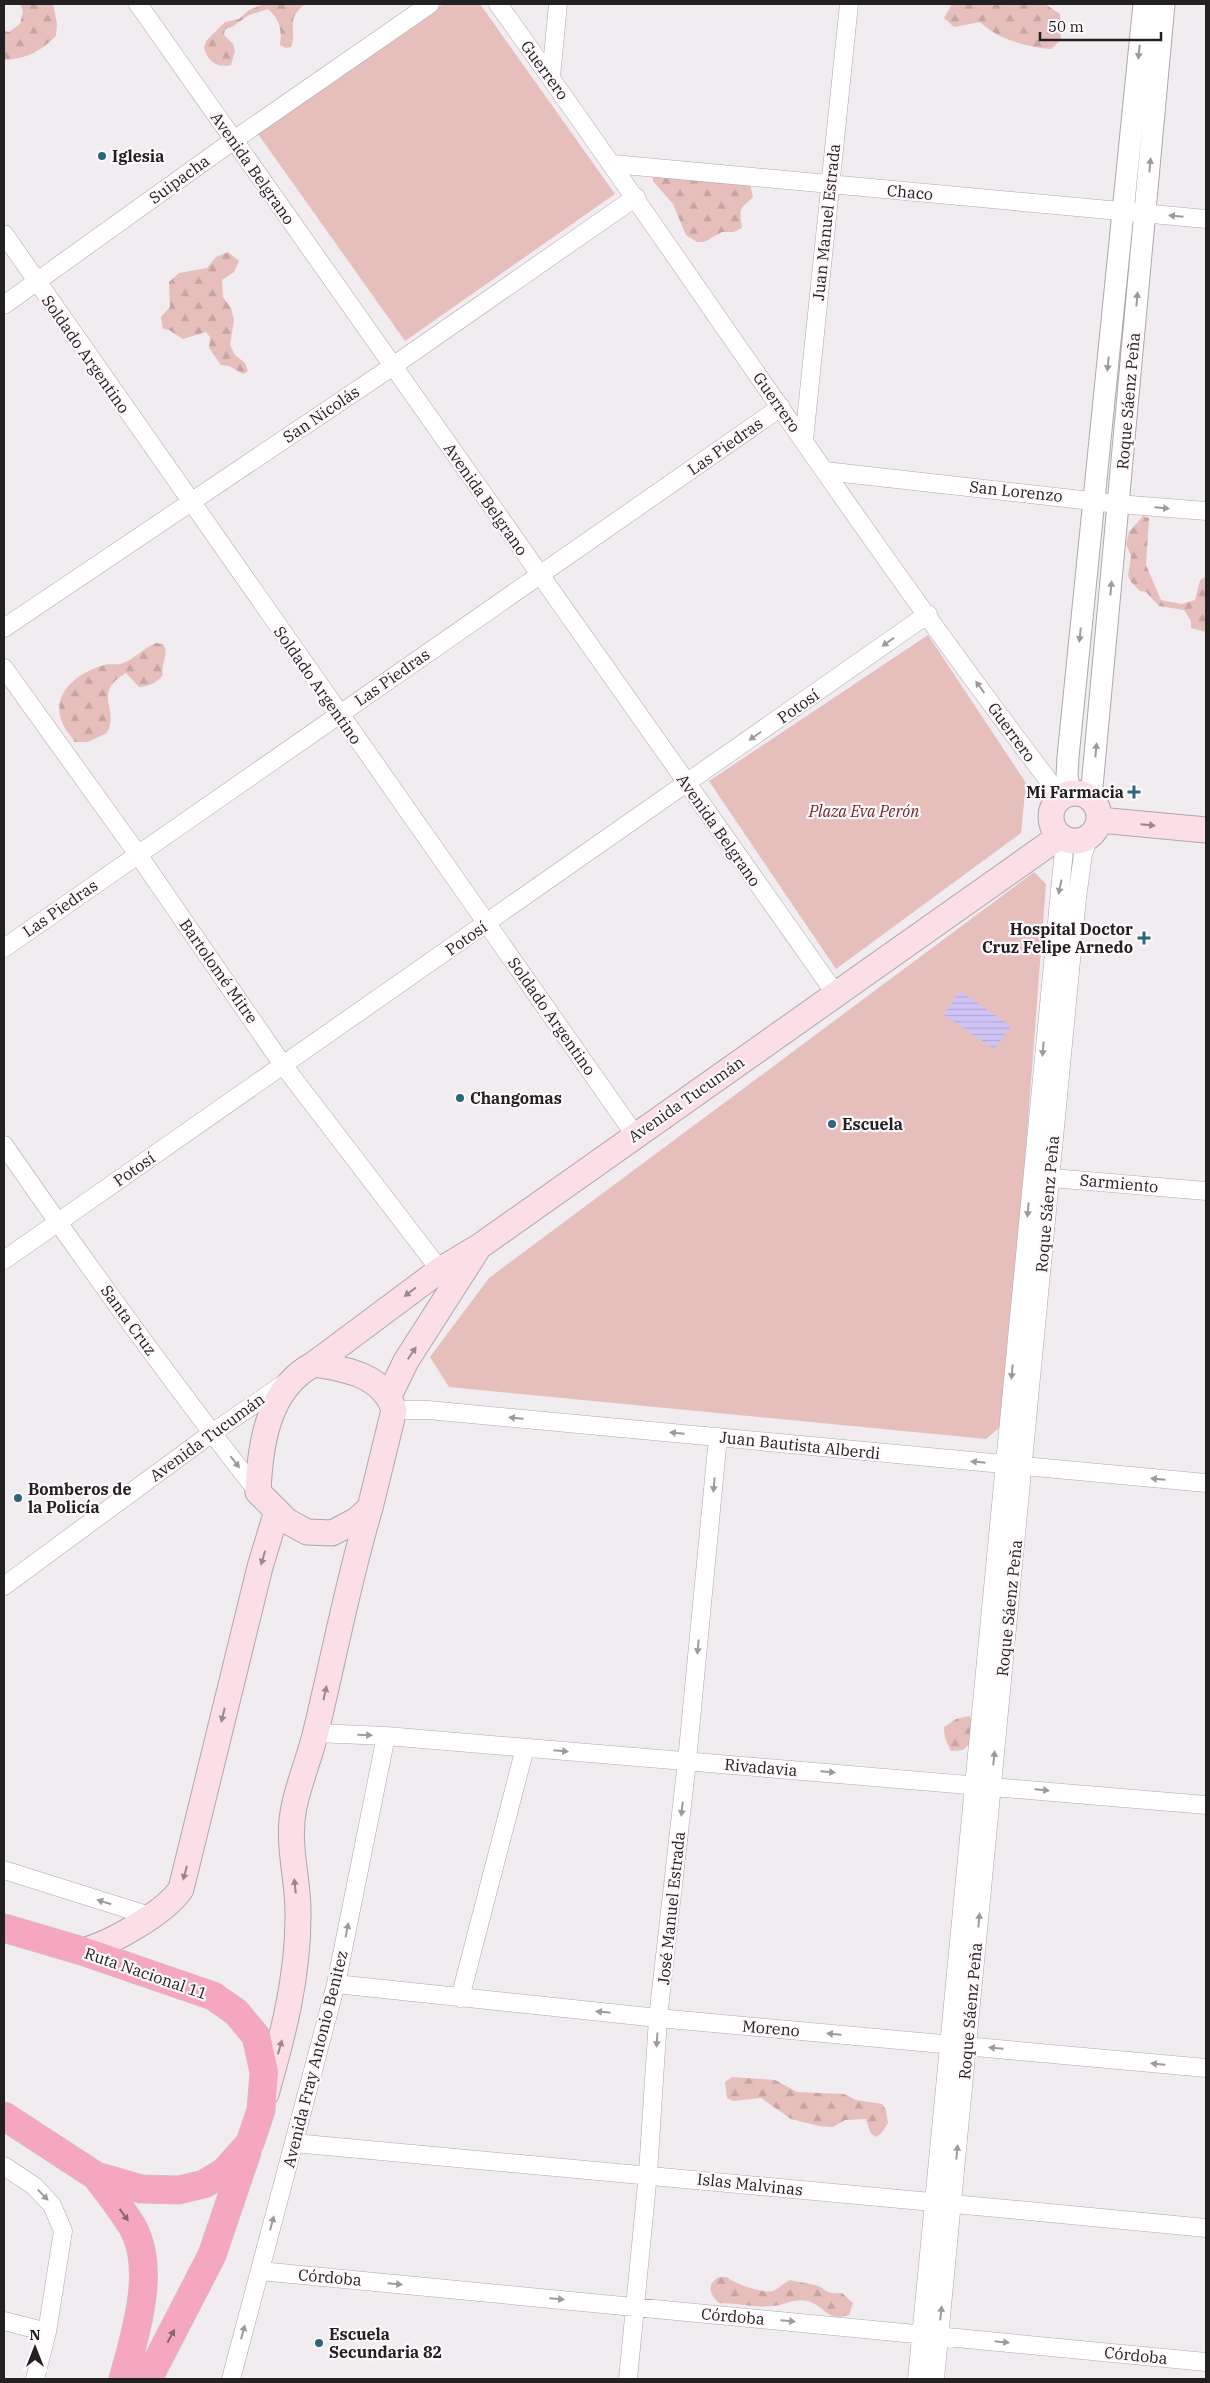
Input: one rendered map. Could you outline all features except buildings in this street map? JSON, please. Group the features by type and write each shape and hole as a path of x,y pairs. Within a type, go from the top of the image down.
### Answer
{"highway":[{"name":"Ruta Nacional 11","path":"4,1928 213,1996 236,2012 256,2036 264,2072 261,2110 212,2255 148,2379"},
{"name":"Ruta Nacional 11","path":"4,2116 96,2176 141,2189 179,2190 204,2184 224,2172 250,2143"},
{"name":"Ruta Nacional 11","path":"96,2176 132,2227 140,2246 143,2266 142,2302 123,2379"}],"main road":[{"path":"1082,809 1077,841 1062,837 1052,824 1051,816 1056,802 1082,809 1206,830"},
{"name":"Avenida Tucumán","path":"314,1364 440,1270 480,1246 835,993 1062,837"},
{"path":"261,2110 285,2027 297,1955 298,1913 290,1842 294,1808 316,1733 355,1557 370,1508 391,1403 406,1361 480,1246"},
{"path":"370,1508 357,1520 329,1533 307,1532 287,1521 258,1492 262,1448 278,1398 290,1379 314,1364 358,1372 391,1403"},
{"path":"82,1952 103,1945 150,1916 174,1898 183,1881 256,1586 277,1511"}],"street":[{"name":"Avenida Belgrano","path":"138,4 835,993"},
{"name":"Suipacha","path":"4,305 234,140 430,4"},
{"name":"Guerrero","path":"498,4 613,164 780,407 928,614 1082,809"},
{"path":"550,77 558,4"},
{"name":"Juan Manuel Estrada","path":"804,440 849,4"},
{"name":"Roque Sáenz Peña","path":"1082,809 1067,776 1068,757 1144,4"},
{"name":"Roque Sáenz Peña","path":"935,2379 1024,1467 1050,1178 1083,854 1082,809 1118,504 1164,4"},
{"name":"Chaco","path":"613,164 1206,219"},
{"name":"San Nicolás","path":"4,628 393,366 636,197"},
{"name":"Soldado Argentino","path":"4,234 634,1135"},
{"name":"Las Piedras","path":"4,948 137,853 780,407"},
{"name":"San Lorenzo","path":"826,471 1118,504 1206,511"},
{"name":"Potosí","path":"4,1260 928,614"},
{"name":"Bartolomé Mitre","path":"4,668 137,853 283,1065 440,1270"},
{"name":"Roque Sáenz Peña","path":"917,2379 1057,900 1064,862 1062,837"},
{"name":"Santa Cruz","path":"4,1144 57,1222 212,1433 258,1492"},
{"name":"Sarmiento","path":"1031,1177 1206,1191"},
{"name":"Avenida Tucumán","path":"4,1586 212,1433 290,1379"},
{"name":"Juan Bautista Alberdi","path":"391,1403 428,1410 1206,1483"},
{"name":"José Manuel Estrada","path":"628,2379 648,2173 658,2018 687,1761 718,1437"},
{"name":"Rivadavia","path":"316,1733 386,1736 1206,1805"},
{"name":"Avenida Fray Antonio Benitez","path":"231,2379 336,1984 386,1736"},
{"path":"460,1998 525,1748"},
{"path":"4,1870 150,1916"},
{"name":"Moreno","path":"336,1984 658,2018 1206,2068"},
{"name":"Islas Malvinas","path":"294,2143 648,2173 952,2205 1206,2228"},
{"path":"4,2166 34,2186 52,2205 63,2231 47,2332 35,2379"},
{"name":"Córdoba","path":"260,2270 1206,2362"},
{"path":"4,2321 47,2332"}],"green space":[{"path":"20,4 53,4 57,23 56,36 45,46 33,53 19,58 4,60 4,31 9,32 20,24 23,11"},
{"path":"264,4 305,4 293,20 291,47 286,48 280,45 281,34 279,25 268,9 249,15 232,27 225,29 224,35 233,44 235,51 231,65 221,66 214,63 208,57 204,48 206,41 225,22 239,19 249,10"},
{"path":"443,4 480,4 615,194 405,341 258,134"},
{"path":"952,4 1045,4 1060,14 1061,40 1051,49 1042,48 1012,41 994,33 980,22 954,27 944,18"},
{"path":"652,173 750,184 753,197 740,212 742,228 734,232 722,232 704,242 697,242 686,235 673,204 653,181"},
{"path":"228,252 239,261 234,272 222,280 223,297 231,308 234,320 230,345 235,355 245,363 248,371 243,374 229,366 221,365 209,348 210,337 206,332 183,339 169,330 163,329 161,317 170,307 169,282 179,273 207,268 216,257"},
{"path":"1143,516 1149,518 1146,565 1161,600 1182,604 1195,600 1200,580 1206,576 1206,632 1191,628 1191,621 1184,610 1159,606 1146,592 1140,591 1131,582 1128,576 1131,556 1126,544 1129,532"},
{"name":"Plaza Eva Perón","path":"928,635 1026,783 1021,833 836,969 709,781"},
{"path":"156,643 163,644 166,652 161,678 149,685 139,687 126,673 110,688 108,694 111,716 107,733 88,742 75,742 61,719 59,709 64,691 86,672 106,664 118,664 127,661"},
{"path":"1034,872 1046,884 1005,1423 986,1439 449,1387 430,1357 489,1278"},
{"path":"969,1716 977,1727 974,1740 963,1750 951,1751 945,1738 944,1727 956,1719"},
{"path":"732,2077 775,2080 797,2092 844,2094 856,2100 882,2104 886,2110 888,2123 881,2134 875,2137 870,2132 866,2119 845,2120 833,2127 819,2126 791,2119 761,2098 733,2101 727,2098 725,2082"},
{"path":"720,2277 727,2277 749,2287 769,2292 790,2280 815,2285 832,2293 842,2293 853,2303 849,2315 841,2317 831,2315 813,2303 802,2300 766,2306 719,2303 710,2289 713,2282"}],"shaded area":[{"path":"960,991 1011,1026 994,1049 944,1015"}],"place":[{"name":"Iglesia","path":"102,156"},
{"name":"Mi Farmacia","path":"1134,792"},
{"name":"Hospital Doctor Cruz Felipe Arnedo","path":"1144,938"},
{"name":"Changomas","path":"460,1098"},
{"name":"Escuela","path":"832,1124"},
{"name":"Bomberos de la Policía","path":"18,1498"},
{"name":"Escuela Secundaria 82","path":"319,2343"}]}
